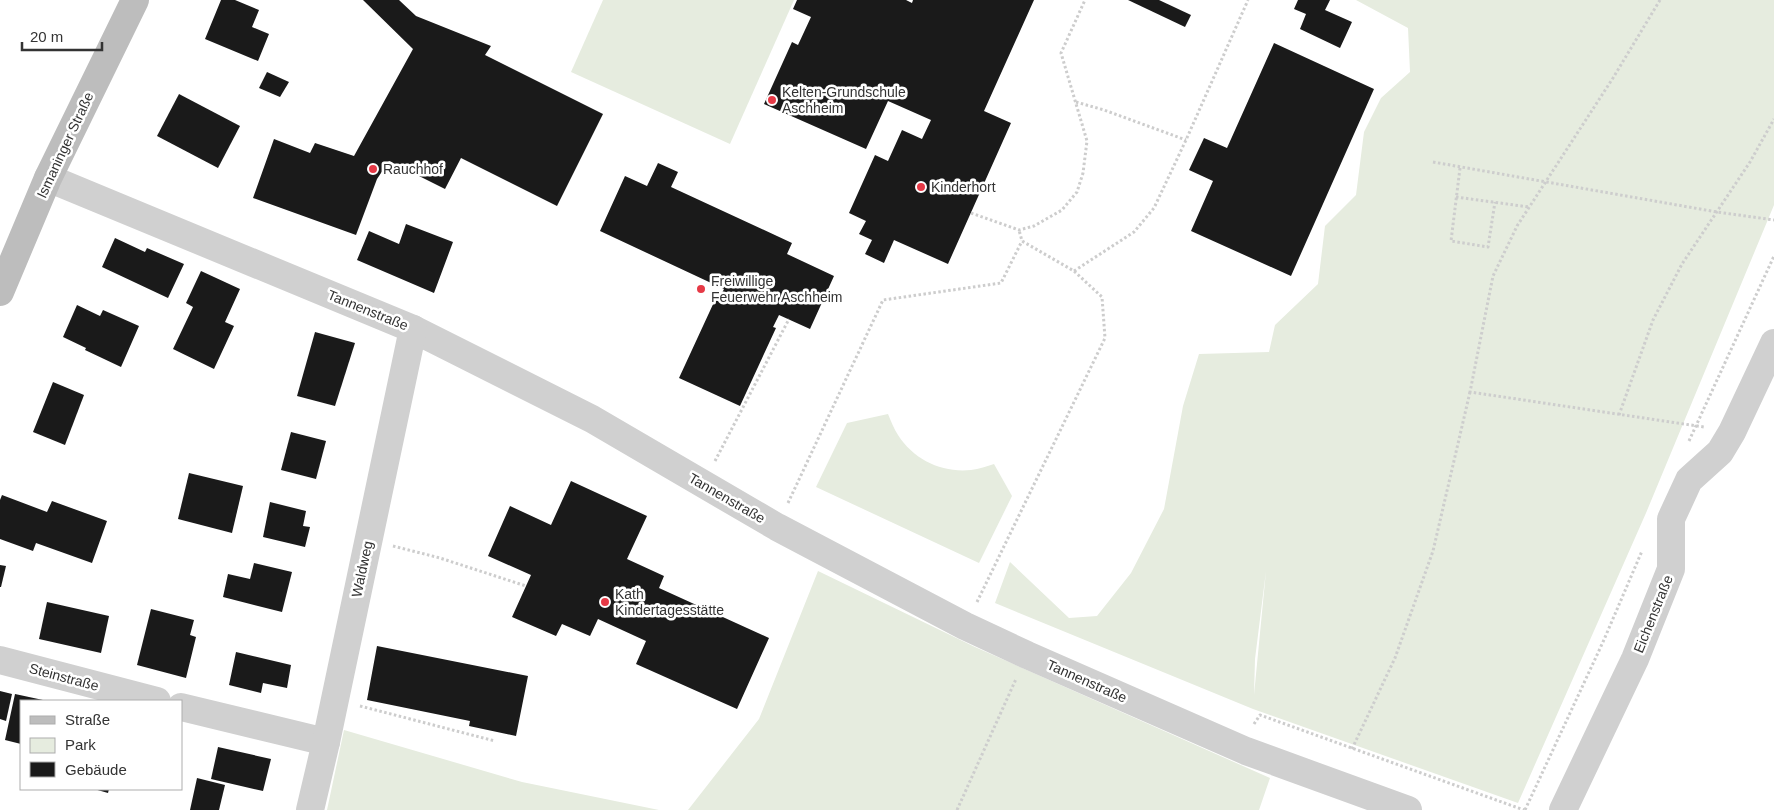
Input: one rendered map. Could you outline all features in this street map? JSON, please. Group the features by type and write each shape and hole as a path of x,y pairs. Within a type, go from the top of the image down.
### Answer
{"main road":[{"name":"Ismaninger Straße","path":"0,292 48,178 135,0"}],"street":[{"name":"Tannenstraße","path":"48,178 413,329 592,419 777,527 965,626 1027,655 1246,751 1408,810"},
{"name":"Waldweg","path":"310,810 413,329"},
{"name":"Eichenstraße","path":"1563,810 1635,658 1671,569 1671,519 1689,480 1720,452 1732,432 1774,343"},
{"name":"Steinstraße","path":"0,660 153,700"},
{"path":"182,707 326,742"}],"path":[{"path":"971,213 1019,230 1034,226 1062,210 1077,192 1083,174 1087,141 1061,53 1085,0"},
{"path":"1074,271 1134,232 1154,208 1248,0"},
{"path":"1352,749 1395,658 1432,551 1470,392 1493,276 1517,226 1546,183 1660,0"},
{"path":"1076,102 1104,110 1186,140"},
{"path":"1619,415 1653,320 1682,264 1750,162 1774,119"},
{"path":"1433,162 1546,183 1774,220"},
{"path":"1460,168 1451,241 1488,247 1495,202"},
{"path":"1456,197 1529,207"},
{"path":"777,527 883,300 1001,282 1022,241 1019,230"},
{"path":"965,626 1105,338 1102,297 1074,271 1022,241"},
{"path":"703,484 789,319"},
{"path":"1470,392 1732,432"},
{"path":"369,540 440,558 526,586"},
{"path":"957,810 1027,655"},
{"path":"335,700 496,741"},
{"path":"1251,730 1260,715 1524,810"}],"green space":[{"path":"603,0 794,0 730,144 571,72"},
{"path":"1356,0 1774,0 1774,205 1646,513 1518,803 1253,709 995,603 1010,562 1069,618 1097,616 1131,573 1164,509 1183,406 1199,354 1269,352 1275,325 1318,284 1325,226 1356,195 1364,132 1381,98 1410,72 1408,28","holes":["1266,571 1254,695 1255,659"]},
{"path":"888,414 897,433 905,444 920,458 930,463 939,467 960,470 974,470 994,464 1012,496 979,563 816,487 847,423"},
{"path":"818,571 975,647 1270,778 1259,810 688,810 759,719"},
{"path":"344,730 522,782 659,810 327,810"}],"building":[{"path":"221,0 235,0 259,10 252,27 269,34 258,61 205,39"},
{"path":"363,0 399,0 416,16 491,46 485,55 603,114 557,206 461,158 445,189 389,161 377,179 356,235 253,198 274,139 310,153 315,143 354,156 413,49"},
{"path":"797,0 906,0 912,3 913,0 1034,0 984,111 1011,123 948,264 894,240 884,263 865,254 872,240 859,234 866,221 849,213 875,155 888,161 902,130 922,139 931,120 888,101 866,149 764,104 792,42 798,45 811,17 793,9"},
{"path":"1128,0 1159,0 1191,15 1185,27"},
{"path":"1298,0 1330,0 1325,10 1352,22 1340,48 1300,29 1306,14 1294,9"},
{"path":"1274,43 1374,89 1291,276 1191,231 1213,181 1189,170 1204,138 1227,148"},
{"path":"267,72 289,82 280,97 259,88"},
{"path":"179,94 240,126 218,168 157,136"},
{"path":"658,163 678,172 671,187 792,243 787,254 834,276 810,329 779,315 773,327 776,328 740,406 679,378 715,300 718,301 724,289 600,231 625,176 647,186"},
{"path":"406,224 453,242 434,293 357,260 369,231 399,244"},
{"path":"115,238 145,252 147,248 184,264 168,298 102,267"},
{"path":"201,271 240,289 225,322 234,326 214,369 173,349 193,307 186,303"},
{"path":"77,305 100,316 103,310 139,326 121,367 63,337"},
{"path":"315,332 355,343 335,406 297,396"},
{"path":"53,382 84,395 65,445 33,432"},
{"path":"291,432 326,441 316,479 281,470"},
{"path":"189,473 243,486 232,533 178,519"},
{"name":"Kath Kindertagesstätte","path":"571,481 647,516 627,559 664,576 659,588 769,638 737,709 636,664 646,641 598,619 590,636 562,624 556,636 512,617 531,575 488,556 510,506 551,525"},
{"path":"2,495 47,512 52,501 107,521 92,563 36,543 33,551 0,539 0,500"},
{"path":"270,502 306,511 303,526 310,527 305,547 263,537"},
{"path":"254,563 292,572 282,612 223,597 228,574 250,579"},
{"path":"0,565 6,566 1,587 0,587"},
{"path":"47,602 109,616 101,653 39,639"},
{"path":"151,609 194,620 190,635 196,637 186,678 137,665"},
{"path":"377,646 528,676 516,736 469,726 470,721 367,700"},
{"path":"236,652 291,665 287,688 263,683 261,693 229,685"},
{"path":"0,691 12,694 6,721 0,719"},
{"path":"15,694 43,700 20,700 20,744 5,740"},
{"path":"218,747 271,759 263,791 211,779"},
{"path":"197,778 225,785 219,810 190,810"},
{"path":"98,790 109,790 108,793"}],"place":[{"name":"Kelten-Grundschule Aschheim","path":"772,100"},
{"name":"Rauchhof","path":"373,169"},
{"name":"Kinderhort","path":"921,187"},
{"name":"Freiwillige Feuerwehr Aschheim","path":"701,289"},
{"name":"Kath Kindertagesstätte","path":"605,602"}]}
